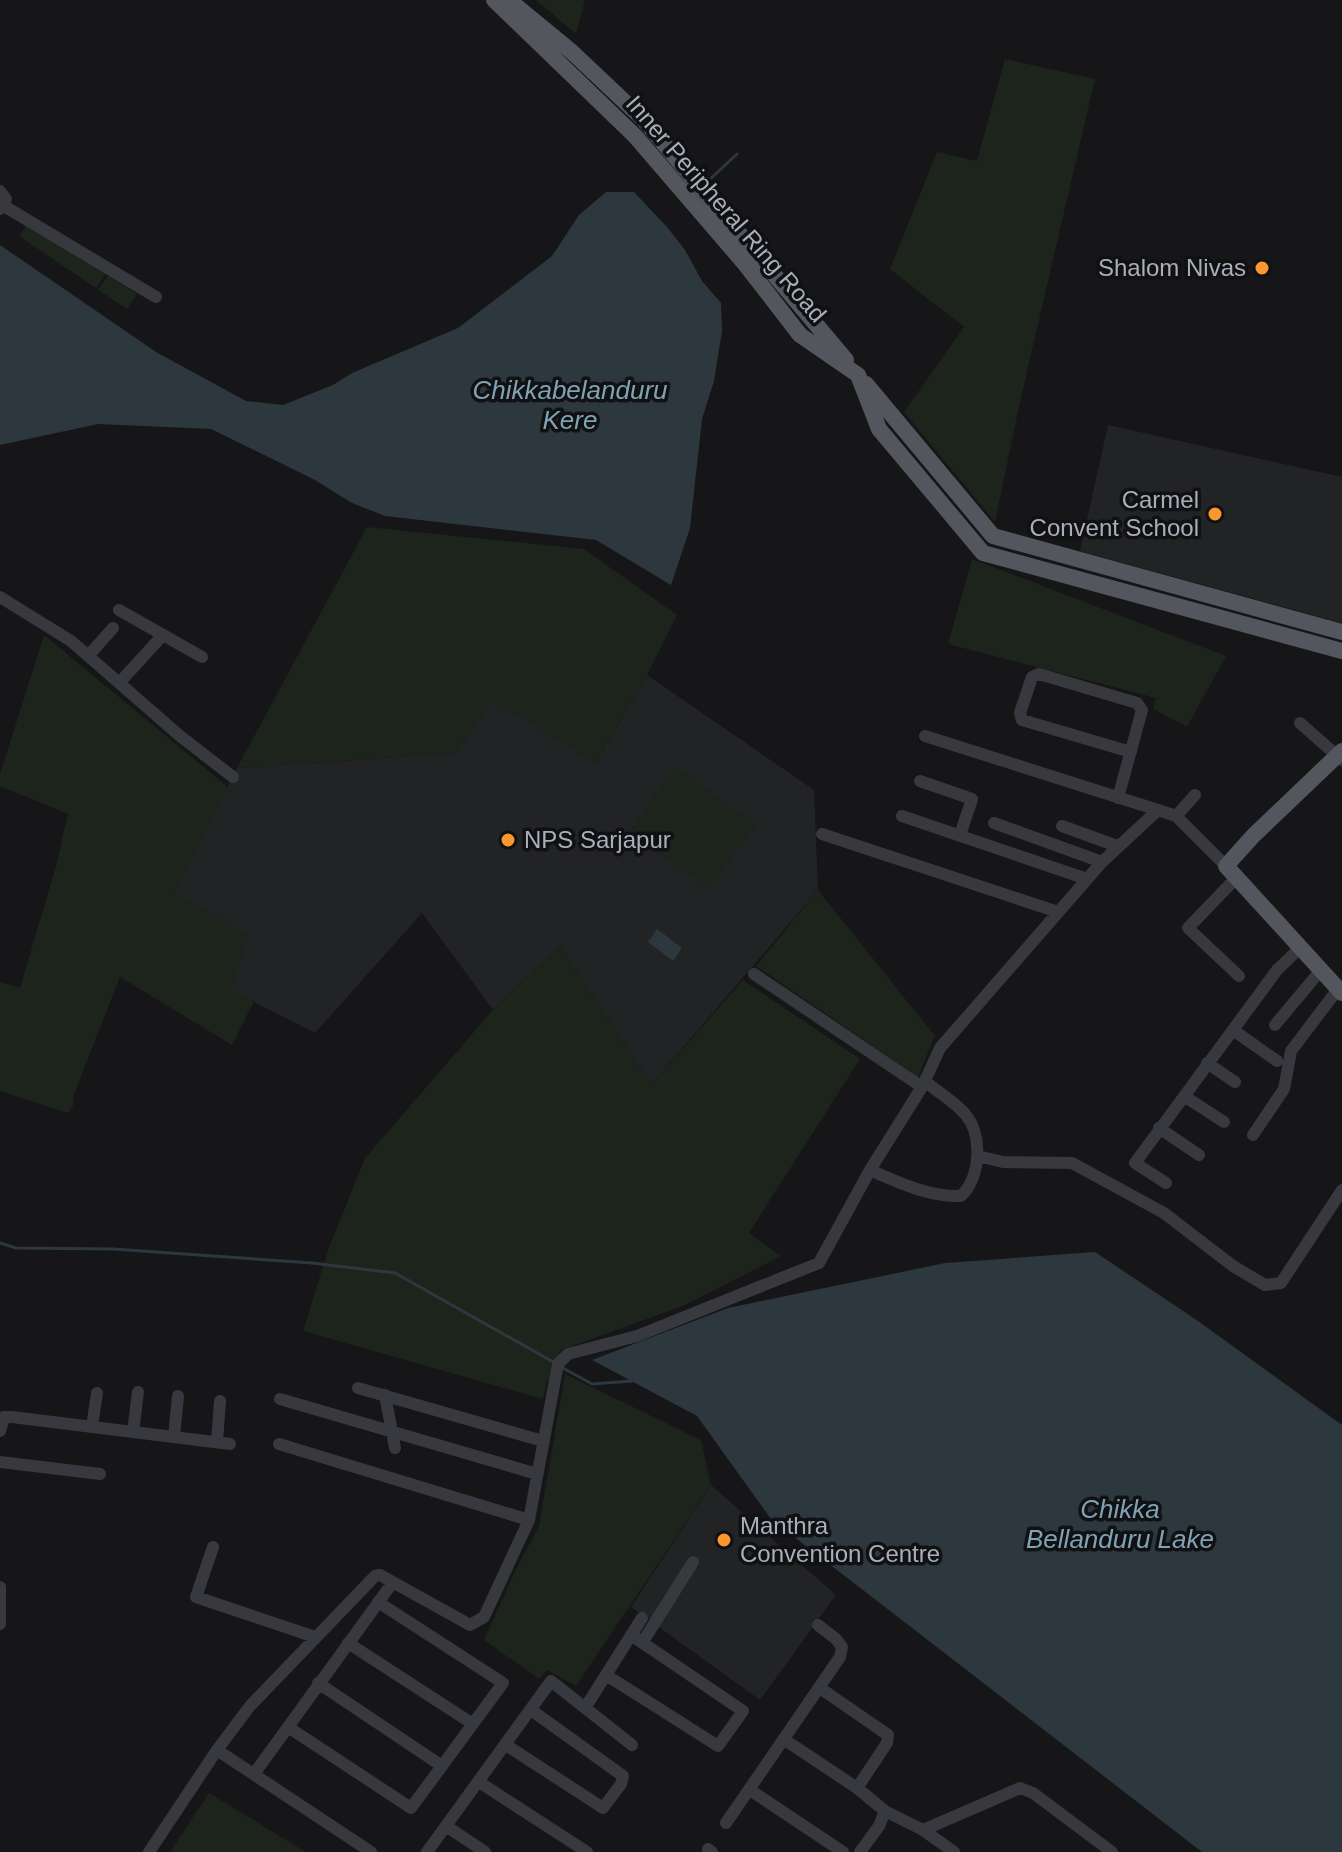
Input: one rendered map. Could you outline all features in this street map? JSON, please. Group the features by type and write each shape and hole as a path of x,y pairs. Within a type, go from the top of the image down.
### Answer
{"main road":[{"name":"Inner Peripheral Ring Road","path":"494,0 686,183 800,335 858,375 993,536 1342,632"},
{"name":"Inner Peripheral Ring Road","path":"509,0 572,52 643,119 686,183"},
{"path":"858,375 879,429 983,553 1342,651"},
{"path":"1340,756 1253,836 1232,871 1340,991"}],"street":[{"path":"0,191 6,199 2,207 156,297"},
{"path":"0,597 71,641 180,736 233,777"},
{"path":"119,610 202,657"},
{"path":"89,655 113,628"},
{"path":"120,682 163,635"},
{"path":"1118,798 1131,752 1142,710 1137,703 1039,674 1032,677 1020,713 1022,720 1131,752"},
{"path":"1300,723 1340,756"},
{"path":"925,736 1176,816 1232,871 1188,928 1239,976"},
{"path":"920,781 972,799 960,835"},
{"path":"1176,816 1195,795"},
{"path":"149,1852 250,1706 375,1576 380,1575 470,1625 484,1617 529,1520 553,1377 558,1364 568,1354 637,1336 819,1263 870,1170 923,1084 940,1048 1102,862 1158,810"},
{"path":"902,816 1087,879"},
{"path":"994,823 1102,862"},
{"path":"1062,826 1117,846"},
{"path":"822,834 1058,912"},
{"path":"1166,1183 1135,1163 1277,970 1300,948"},
{"path":"1275,1025 1321,970"},
{"path":"754,974 923,1084 966,1115 972,1126 978,1156 971,1186 961,1196 943,1196 870,1170"},
{"path":"1253,1135 1284,1089 1291,1051 1340,991"},
{"path":"1233,1030 1277,1061"},
{"path":"1207,1063 1235,1082"},
{"path":"1184,1096 1224,1122"},
{"path":"1159,1128 1199,1155"},
{"path":"978,1156 1003,1162 1072,1163 1164,1213 1233,1266 1265,1285 1281,1283 1342,1190"},
{"path":"358,1388 543,1441"},
{"path":"133,1432 138,1392"},
{"path":"92,1427 97,1393"},
{"path":"385,1395 395,1448"},
{"path":"174,1437 178,1396"},
{"path":"280,1399 537,1474"},
{"path":"0,1431 4,1417 12,1417 223,1443 220,1401"},
{"path":"279,1444 529,1520"},
{"path":"0,1462 100,1474"},
{"path":"213,1547 196,1597 315,1637"},
{"path":"642,1643 693,1562"},
{"path":"254,1774 393,1582"},
{"path":"0,1587 0,1624"},
{"path":"288,1727 411,1808 503,1683 378,1602"},
{"path":"585,1708 642,1618"},
{"path":"726,1823 840,1657 842,1647 818,1625"},
{"path":"606,1675 718,1746 743,1711 631,1635"},
{"path":"348,1643 473,1724"},
{"path":"427,1852 551,1681 632,1745"},
{"path":"318,1683 442,1766"},
{"path":"820,1688 888,1735 887,1743 857,1788"},
{"path":"506,1745 603,1808 621,1784 623,1776 531,1710"},
{"path":"785,1740 857,1788 885,1811 923,1830 954,1852"},
{"path":"217,1750 371,1852"},
{"path":"479,1782 587,1852"},
{"path":"923,1830 1020,1788 1033,1793 1112,1852"},
{"path":"750,1790 843,1852"},
{"path":"860,1852 879,1826 885,1811"},
{"path":"446,1826 485,1852"}],"shaded area":[{"path":"536,0 585,0 576,34"},
{"path":"1005,59 1095,79 995,522 904,412 964,327 890,269 937,152 977,161"},
{"path":"29,221 107,272 96,288 19,236"},
{"path":"108,275 137,294 127,309 98,290"},
{"name":"Carmel Convent School","path":"1108,425 1342,477 1342,623 1080,551"},
{"path":"367,527 584,549 677,615 647,675 596,763 493,701 455,753 237,768"},
{"path":"972,559 1226,656 1187,727 1153,709 1156,698 948,644"},
{"path":"44,635 228,787 174,893 248,934 231,990 254,1001 232,1045 120,977 68,1113 0,1091 0,982 20,988 68,814 0,786 0,774"},
{"name":"NPS Sarjapur","path":"647,675 814,790 818,890 651,1085 560,945 493,1010 422,913 315,1033 231,990 174,893 237,768 455,753 493,700 596,763"},
{"path":"676,766 756,825 710,888 628,833"},
{"path":"818,890 935,1036 918,1077 756,966"},
{"path":"560,945 651,1085 743,980 860,1059 749,1233 781,1256 683,1306 561,1350 543,1399 303,1331 328,1250 365,1158 493,1010"},
{"path":"565,1374 701,1440 711,1485 576,1686 547,1670 539,1679 484,1640 539,1526"},
{"name":"Manthra Convention Centre","path":"711,1485 836,1595 760,1700 631,1607"},
{"path":"209,1793 306,1852 170,1852"}],"water":[{"name":"Chikkabelanduru Kere","path":"606,192 634,192 667,227 685,250 702,281 721,303 722,331 714,381 702,419 690,528 671,585 596,540 385,516 352,503 315,480 211,429 98,424 0,445 0,245 156,352 246,401 283,405 458,328 552,256 579,215"},
{"path":"657,929 682,948 673,961 648,942"},
{"name":"Chikka Bellanduru Lake","path":"1095,1252 1198,1321 1342,1425 1342,1852 1202,1852 771,1519 697,1416 592,1360 728,1308 945,1263"}],"waterway":[{"path":"707,182 737,154"},
{"path":"0,1243 16,1248 113,1249 312,1263 395,1273 555,1363"},
{"path":"561,1367 592,1384 632,1381"}],"place":[{"name":"Shalom Nivas","path":"1262,268"},
{"name":"Carmel Convent School","path":"1215,514"},
{"name":"NPS Sarjapur","path":"508,840"},
{"name":"Manthra Convention Centre","path":"724,1540"}]}
